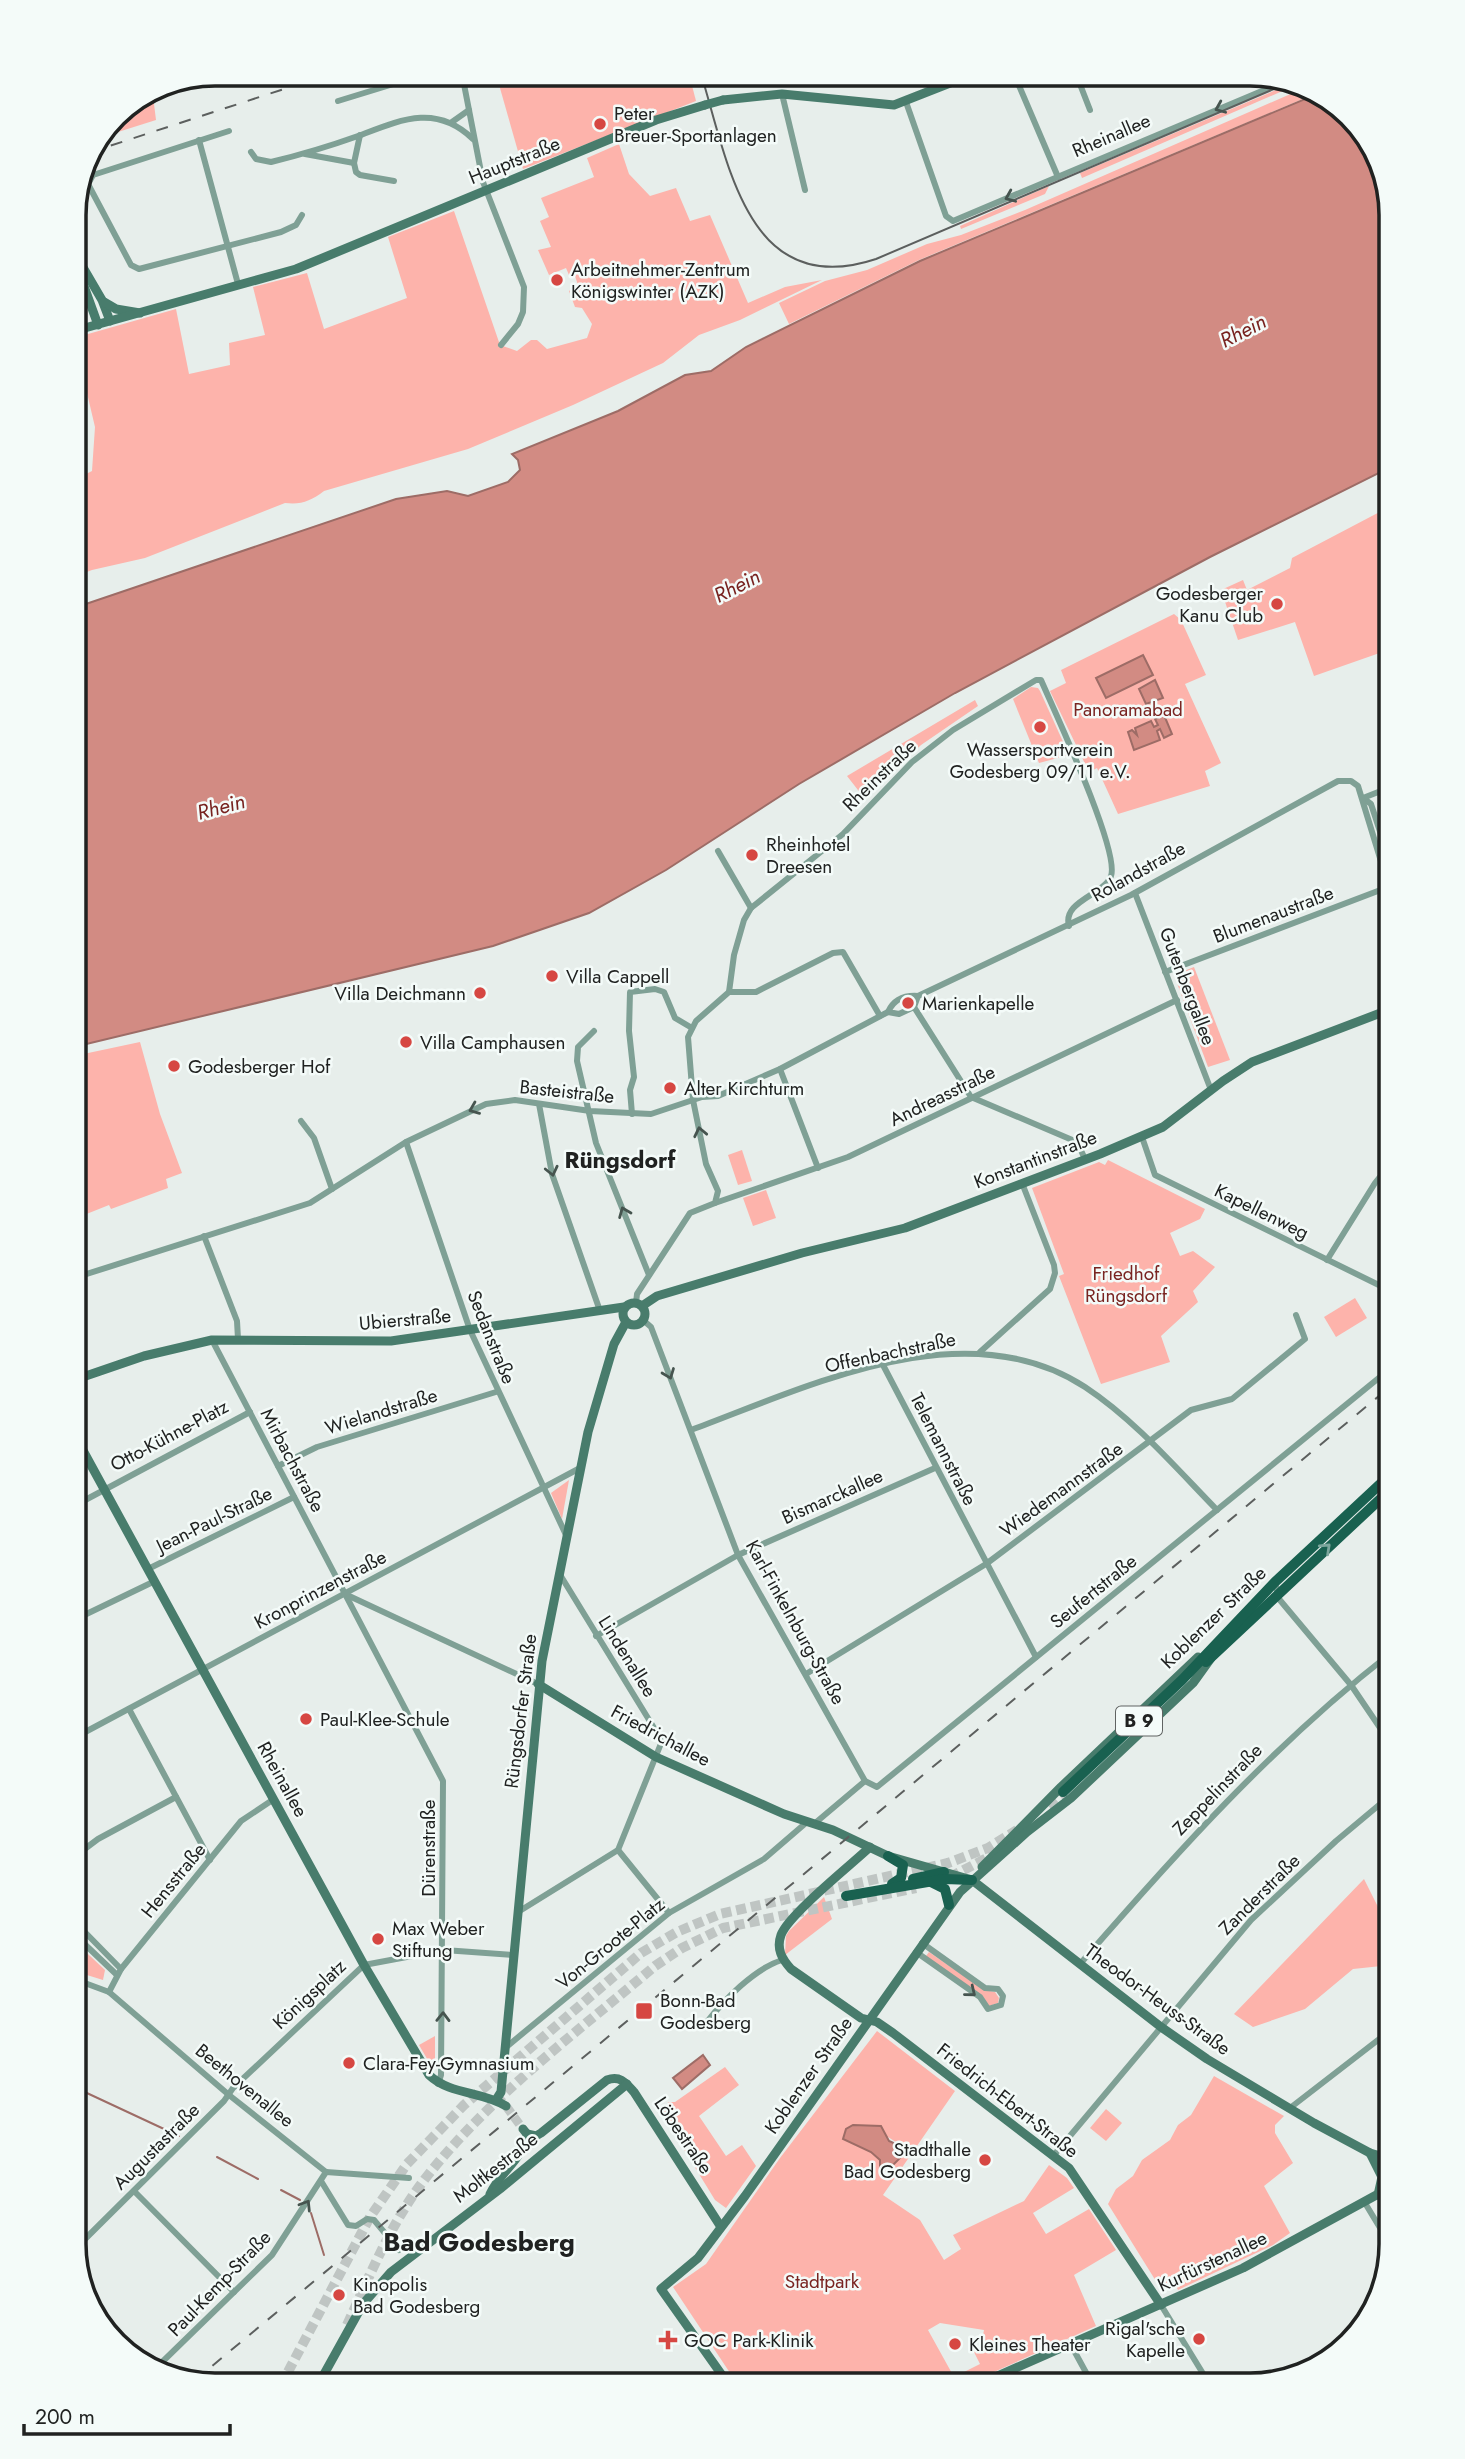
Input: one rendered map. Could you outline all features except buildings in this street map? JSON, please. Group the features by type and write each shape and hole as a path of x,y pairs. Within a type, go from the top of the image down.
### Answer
{"main road":[{"name":"Koblenzer Straße","path":"1211,1653 1275,1582 1379,1485"},
{"name":"Koblenzer Straße","path":"1211,1653 1379,1500"},
{"name":"B 9","path":"1066,1793 1211,1653"},
{"path":"888,1856 903,1865 904,1871 901,1878 891,1884"},
{"path":"944,1872 847,1894 974,1877"},
{"path":"930,1882 945,1889 949,1905"}],"street":[{"path":"338,101 387,86"},
{"path":"464,86 486,191 524,287 523,312 518,324 502,345"},
{"name":"Hauptstraße","path":"86,328 296,269 656,120 705,104 782,94 881,106 906,102 944,86"},
{"path":"1019,86 1058,177"},
{"path":"1081,86 1090,110"},
{"name":"Rheinallee","path":"906,102 946,216 953,221 1270,87"},
{"path":"782,94 805,190"},
{"path":"452,122 469,110"},
{"path":"251,152 256,159 271,162 408,118 439,118 452,122 474,140"},
{"path":"92,177 229,131"},
{"path":"360,135 354,163 356,172 394,181"},
{"path":"199,141 238,284"},
{"path":"301,153 354,163"},
{"path":"89,186 134,268 139,270 281,232 296,225 302,215"},
{"path":"86,274 102,300 110,321"},
{"path":"86,292 98,325"},
{"path":"102,300 116,309 140,313"},
{"name":"Rheinstraße","path":"729,992 734,955 744,920 751,908 843,834 903,770 942,738 1031,682 1041,680 1085,780 1112,870 1107,882 1070,911 1069,926"},
{"name":"Rolandstraße","path":"888,1012 892,1003 908,995 918,996 1135,893 1338,781 1351,781 1358,786 1363,798"},
{"path":"1363,798 1379,792"},
{"path":"1363,798 1371,804 1379,828"},
{"path":"1363,798 1362,807 1379,855"},
{"path":"718,851 751,908"},
{"name":"Gutenbergallee","path":"1135,893 1211,1090"},
{"name":"Blumenaustraße","path":"1165,972 1379,893"},
{"path":"624,1314 635,1325 641,1310 637,1294 690,1213 715,1203 718,1191 706,1164 693,1100 688,1037 692,1028 729,992 756,992 833,953 843,952 880,1016"},
{"path":"632,1114 630,1090 634,1077 629,1031 630,992 655,989 664,992 675,1018 692,1028"},
{"path":"918,996 914,1007 971,1097 1077,1142 1085,1159"},
{"name":"Andreasstraße","path":"715,1203 848,1157 1177,1000"},
{"name":"Rolandstraße","path":"693,1100 718,1096 780,1069 888,1012 898,1014 914,1007"},
{"name":"Konstantinstraße","path":"641,1310 670,1294 802,1253 905,1227 1142,1137 1163,1127 1252,1062 1379,1014"},
{"path":"594,1031 578,1047 576,1054 596,1143 649,1275"},
{"path":"780,1069 818,1168"},
{"name":"Basteistraße","path":"86,1274 310,1203 406,1142 486,1104 515,1100 590,1111 651,1114 693,1100"},
{"path":"540,1104 552,1174 600,1311"},
{"path":"301,1121 314,1138 332,1189"},
{"name":"Kapellenweg","path":"1142,1137 1155,1175 1379,1285"},
{"name":"Sedanstraße","path":"406,1142 470,1330 496,1392 566,1535"},
{"path":"1327,1260 1379,1176"},
{"path":"980,1352 1054,1282 1054,1265 1022,1183"},
{"path":"204,1236 237,1321 238,1339"},
{"path":"624,1314 641,1310"},
{"name":"Karl-Finkelnburg-Straße","path":"641,1310 651,1327 738,1555 865,1781"},
{"name":"Ubierstraße","path":"212,1340 391,1341 600,1311 624,1314"},
{"name":"Rüngsdorfer Straße","path":"496,2100 501,2092 538,1684 580,1468 624,1314"},
{"name":"Wiedemannstraße","path":"806,1674 986,1564 1191,1410 1219,1403 1239,1394 1305,1339 1296,1315"},
{"path":"86,1376 144,1356 212,1340"},
{"name":"Mirbachstraße","path":"212,1340 345,1594"},
{"name":"Offenbachstraße","path":"691,1430 836,1376 946,1353 980,1352 1034,1362 1091,1391 1151,1442 1217,1510"},
{"name":"Telemannstraße","path":"883,1365 1036,1657"},
{"name":"Seufertstraße","path":"811,1823 865,1781 877,1787 884,1783 1379,1378"},
{"name":"Wielandstraße","path":"278,1466 317,1447 496,1392"},
{"name":"Otto-Kühne-Platz","path":"86,1499 250,1412"},
{"name":"Rheinallee","path":"86,1456 364,1965 429,2075 438,2084"},
{"name":"Kronprinzenstraße","path":"86,1732 580,1468"},
{"name":"Bismarckallee","path":"596,1636 738,1555 935,1468"},
{"name":"Jean-Paul-Straße","path":"148,1569 294,1497"},
{"name":"Lindenallee","path":"559,1573 662,1741 656,1757"},
{"path":"86,1614 155,1581"},
{"path":"1275,1582 1276,1595 1351,1685 1379,1726"},
{"name":"Friedrichallee","path":"345,1594 538,1684 656,1757 888,1856 944,1872 974,1877"},
{"name":"Dürenstraße","path":"345,1594 443,1781 444,1950 441,2075 438,2084"},
{"name":"Zeppelinstraße","path":"1080,1964 1231,1795 1301,1727 1379,1663"},
{"path":"129,1709 210,1860"},
{"path":"516,1913 618,1850 656,1757"},
{"name":"Koblenzer Straße","path":"721,2373 661,2288 698,2258 949,1905 987,1860 1050,1797 1066,1793"},
{"name":"Koblenzer Straße","path":"974,1877 1059,1809 1066,1793"},
{"path":"86,1848 176,1797"},
{"path":"1050,1797 1059,1800 1059,1809"},
{"name":"Hensstraße","path":"109,1992 119,1972 244,1818 274,1799"},
{"name":"Zanderstraße","path":"1054,2155 1251,1920 1379,1805"},
{"name":"Von-Groote-Platz","path":"505,2048 669,1913 764,1859 811,1823"},
{"path":"706,2023 723,2003 767,1967 782,1960 779,1944 786,1924 870,1847"},
{"path":"618,1850 669,1913"},
{"name":"Theodor-Heuss-Straße","path":"974,1877 1080,1964 1207,2059 1370,2153 1379,2156"},
{"path":"86,1936 119,1972"},
{"path":"916,1952 980,1997 988,2009 1001,2005 1003,1996 998,1989 985,1988 922,1943"},
{"path":"86,1944 119,1972"},
{"name":"Königsplatz","path":"229,2095 364,1965 444,1950 513,1955"},
{"name":"Friedrich-Ebert-Straße","path":"782,1960 791,1969 867,2020 877,2022 893,2033 1054,2155 1082,2184 1203,2373"},
{"name":"Beethovenallee","path":"86,1983 109,1992 229,2095 326,2172"},
{"path":"1290,2108 1379,2039"},
{"path":"490,2194 496,2180 526,2147 525,2131 536,2136 541,2133 607,2080 618,2078 627,2084"},
{"path":"438,2084 496,2100 506,2106"},
{"name":"Löbestraße","path":"627,2084 694,2181 721,2227"},
{"name":"Moltkestraße","path":"325,2373 363,2304 403,2254 490,2194 627,2084"},
{"name":"Augustastraße","path":"86,2238 229,2095"},
{"path":"1370,2153 1379,2171"},
{"path":"326,2172 409,2178"},
{"name":"Paul-Kemp-Straße","path":"162,2362 277,2249 326,2172"},
{"path":"321,2180 348,2225 356,2226 367,2219 374,2220 403,2254"},
{"path":"134,2190 234,2292"},
{"path":"1378,2195 1379,2190"},
{"name":"Kurfürstenallee","path":"1005,2373 1243,2268 1378,2195"},
{"path":"1365,2203 1379,2226"},
{"path":"1071,2345 1086,2373"}],"green space":[{"path":"499,86 692,86 696,101 523,169"},
{"path":"1278,89 1283,91 1082,178 1080,173"},
{"path":"1292,93 1305,98 919,260 789,324 779,303 825,281 867,270 927,244 961,235 1025,210"},
{"path":"154,101 156,120 118,132 130,118"},
{"path":"619,144 629,174 650,196 676,188 690,221 710,215 748,303 785,287 822,280 740,320 699,335 663,363 573,405 468,449 324,491 306,502 285,503 145,558 86,572 86,474 92,471 95,427 86,389 86,335 176,309 189,374 230,365 229,343 265,335 253,287 307,273 324,329 407,298 388,237 454,211 500,345 517,351 531,340 537,340 547,349 587,338 592,324 582,308 575,307 569,291 578,285 575,276 569,275 566,268 549,275 538,250 551,247 540,221 549,217 541,198 594,177 587,158"},
{"path":"1049,186 1045,194 961,229 960,226"},
{"path":"1379,512 1379,653 1314,676 1295,622 1238,640 1221,590 1243,580 1247,590 1290,568 1292,558"},
{"name":"Panoramabad","path":"1174,614 1181,620 1206,675 1185,684 1221,763 1205,771 1210,786 1118,814 1097,768 1089,772 1050,691 1066,683 1061,670"},
{"name":"Wassersportverein Godesberg 09/11 e.V.","path":"1031,687 1040,691 1069,755 1039,763 1013,699"},
{"path":"975,700 978,706 921,745 865,799 847,776"},
{"path":"1194,967 1230,1060 1208,1067 1174,975"},
{"path":"140,1042 160,1114 182,1173 166,1179 168,1188 111,1209 109,1205 86,1214 86,1053"},
{"path":"742,1150 752,1181 738,1185 728,1155"},
{"name":"Friedhof Rüngsdorf","path":"1108,1160 1205,1209 1200,1219 1170,1233 1180,1256 1193,1251 1215,1267 1193,1291 1198,1302 1161,1336 1170,1362 1101,1384 1059,1276 1064,1274 1032,1188 1099,1162 1105,1165"},
{"path":"766,1190 776,1218 753,1226 743,1198"},
{"path":"1355,1298 1367,1318 1336,1337 1324,1317"},
{"path":"569,1480 562,1519 551,1493"},
{"path":"1364,1879 1379,1909 1379,1966 1353,1969 1305,2009 1253,2027 1234,2014"},
{"path":"824,1897 832,1919 785,1955 786,1936 789,1931"},
{"path":"86,1952 105,1970 103,1980 86,1975"},
{"path":"929,1952 984,1990 995,1992 999,1998 998,2003 989,2006 926,1956"},
{"name":"Stadtpark","path":"877,2031 955,2091 883,2195 920,2220 944,2260 961,2249 953,2235 1024,2201 1049,2165 1067,2178 1074,2188 1033,2213 1046,2234 1089,2209 1116,2250 1074,2275 1096,2326 992,2373 962,2373 980,2364 973,2350 981,2346 984,2330 940,2323 928,2330 952,2373 730,2373 673,2287 706,2264 780,2158","holes":["888,2137 899,2144 880,2170 880,2160 871,2152"]},
{"path":"435,2036 435,2068 433,2069 419,2045"},
{"path":"725,2067 739,2085 699,2116 726,2156 742,2145 756,2166 726,2208 715,2200 661,2112 667,2109 668,2102 675,2102"},
{"path":"1214,2076 1284,2116 1275,2125 1275,2133 1293,2163 1264,2186 1290,2233 1273,2245 1178,2290 1175,2284 1166,2288 1164,2284 1159,2286 1108,2204 1116,2189 1133,2176 1142,2160 1170,2140 1178,2125 1191,2115"},
{"path":"1106,2109 1122,2123 1106,2141 1090,2128"}],"water":[{"name":"Rhein","path":"1307,99 1335,118 1357,143 1366,158 1377,190 1379,473 1210,557 955,693 799,784 666,870 589,913 493,946 86,1044 86,604 396,499 447,491 468,496 508,482 520,470 518,460 512,454 618,411 685,375 711,371 746,347 920,261"},
{"path":"1143,655 1153,675 1106,698 1096,678"},
{"path":"1155,680 1163,698 1146,704 1139,689"},
{"path":"1164,715 1172,734 1164,738 1160,729 1157,731 1160,740 1134,750 1128,732 1132,730 1137,735 1135,728 1151,721 1154,727 1158,725 1155,719"},
{"path":"703,2055 710,2065 682,2089 673,2078"},
{"path":"853,2125 881,2126 889,2141 902,2147 903,2155 888,2170 880,2170 880,2160 871,2152 843,2139 846,2129"}],"waterway":[{"path":"86,2093 179,2136"},
{"path":"217,2157 258,2179"},
{"path":"281,2190 300,2200"},
{"path":"311,2213 324,2255"}],"tunnel":[{"path":"1051,1809 1067,1795"},
{"path":"287,2373 370,2217 407,2164 464,2105 641,1953 677,1932 720,1914 948,1863 988,1848 1017,1830"},
{"path":"950,1877 993,1855"},
{"path":"347,2325 383,2247 428,2175 507,2091 655,1966 682,1948 723,1928 916,1888"},
{"path":"506,2106 523,2129"}],"tram line":[{"path":"704,86 734,182 750,215 771,242 798,260 833,267 876,259 1276,88"}],"railway":[{"path":"105,147 293,86"},
{"path":"204,2373 1379,1396"}],"place":[{"name":"Peter Breuer-Sportanlagen","path":"600,124"},
{"name":"Arbeitnehmer-Zentrum Königswinter (AZK)","path":"557,280"},
{"name":"Godesberger Kanu Club","path":"1277,604"},
{"name":"Wassersportverein Godesberg 09/11 e.V.","path":"1040,727"},
{"name":"Rheinhotel Dreesen","path":"752,855"},
{"name":"Villa Cappell","path":"552,976"},
{"name":"Villa Deichmann","path":"480,993"},
{"name":"Marienkapelle","path":"908,1003"},
{"name":"Villa Camphausen","path":"406,1042"},
{"name":"Godesberger Hof","path":"174,1066"},
{"name":"Alter Kirchturm","path":"670,1088"},
{"name":"Paul-Klee-Schule","path":"306,1719"},
{"name":"Max Weber Stiftung","path":"378,1939"},
{"name":"Bonn-Bad Godesberg","path":"644,2011"},
{"name":"Clara-Fey-Gymnasium","path":"349,2063"},
{"name":"Stadthalle Bad Godesberg","path":"985,2160"},
{"name":"Kinopolis Bad Godesberg","path":"339,2295"},
{"name":"Rigal'sche Kapelle","path":"1199,2339"},
{"name":"GOC Park-Klinik","path":"668,2340"},
{"name":"Kleines Theater","path":"955,2344"}],"district":[{"name":"Rüngsdorf","path":"620,1160"},
{"name":"Bad Godesberg","path":"479,2242"}]}
